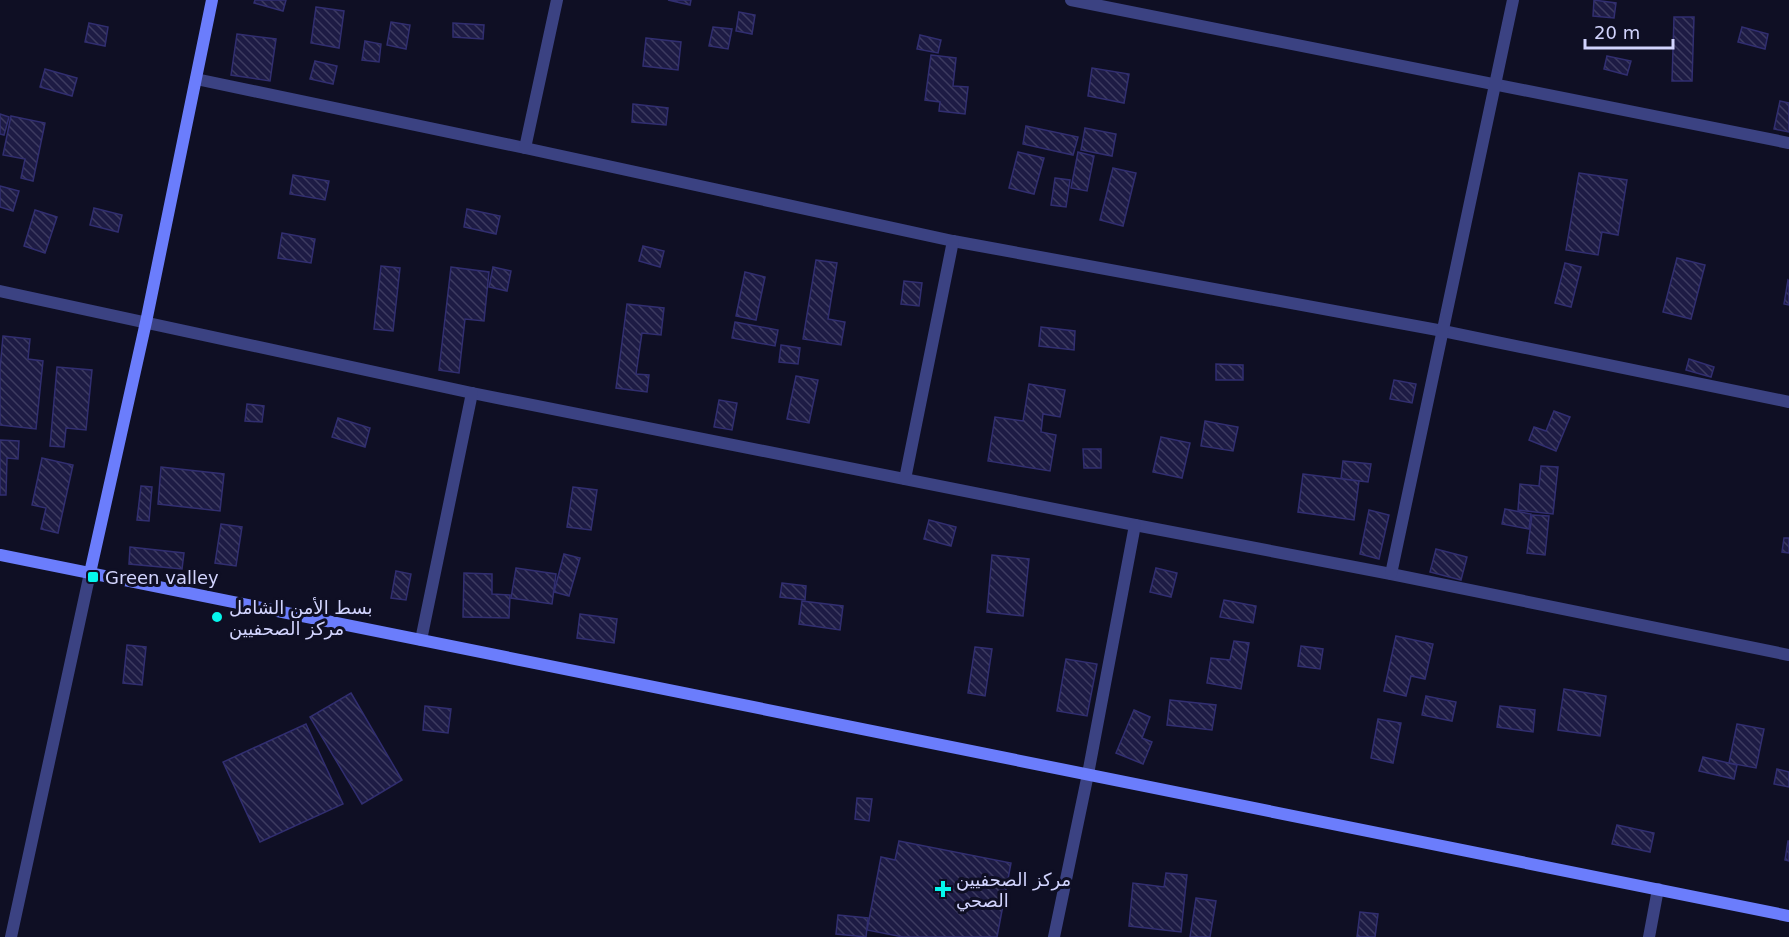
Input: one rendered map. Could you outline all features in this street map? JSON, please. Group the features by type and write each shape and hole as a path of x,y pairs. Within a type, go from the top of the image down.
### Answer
{"street":[{"path":"11,937 146,322 212,0"},
{"path":"525,148 557,0"},
{"path":"1071,0 1789,143"},
{"path":"1391,574 1513,0"},
{"path":"196,79 953,241 1443,331 1789,402"},
{"path":"905,479 953,241"},
{"path":"0,291 472,393 1789,655"},
{"path":"421,640 472,393"},
{"path":"1054,937 1088,774 1135,525"},
{"path":"0,555 1789,916"},
{"path":"1649,937 1658,889"}],"building":[{"path":"255,0 286,0 283,11 254,3"},
{"path":"668,0 691,0 690,5"},
{"path":"1594,0 1616,3 1614,18 1593,16"},
{"path":"316,7 344,11 339,48 311,43"},
{"path":"739,12 755,15 752,34 736,31"},
{"path":"1674,17 1694,17 1692,81 1672,81"},
{"path":"391,22 410,25 406,49 387,45"},
{"path":"89,23 108,27 105,46 85,42"},
{"path":"453,23 484,25 483,39 453,37"},
{"path":"713,27 732,29 728,49 709,46"},
{"path":"1742,27 1768,34 1765,49 1738,42"},
{"path":"237,34 276,39 270,81 231,75"},
{"path":"920,35 941,40 938,53 917,49"},
{"path":"646,38 681,42 678,70 643,66"},
{"path":"365,41 381,44 379,62 362,60"},
{"path":"931,55 956,58 953,86 968,87 965,114 939,111 940,102 925,100"},
{"path":"1607,56 1631,61 1627,75 1604,69"},
{"path":"315,61 337,66 333,84 310,79"},
{"path":"1092,68 1129,74 1124,103 1088,96"},
{"path":"45,69 77,78 72,96 40,87"},
{"path":"1780,101 1789,103 1789,132 1774,129"},
{"path":"633,104 668,108 666,125 632,122"},
{"path":"0,114 9,117 4,135 0,134"},
{"path":"11,116 45,123 33,181 21,178 25,159 3,155"},
{"path":"1026,126 1078,137 1073,155 1023,144"},
{"path":"1085,128 1116,134 1112,156 1081,150"},
{"path":"1018,152 1044,158 1034,194 1009,188"},
{"path":"1078,152 1094,156 1087,191 1071,188"},
{"path":"1113,168 1136,173 1123,226 1100,220"},
{"path":"1579,173 1627,180 1618,235 1602,232 1598,255 1566,250"},
{"path":"293,175 329,181 325,200 290,194"},
{"path":"1055,178 1070,180 1066,207 1051,205"},
{"path":"0,186 19,191 13,211 0,207"},
{"path":"94,208 122,215 118,232 90,225"},
{"path":"467,209 500,216 496,234 464,227"},
{"path":"35,210 57,217 45,253 24,246"},
{"path":"282,233 315,239 311,263 278,258"},
{"path":"643,246 664,251 660,267 639,261"},
{"path":"1677,258 1705,265 1691,319 1663,312"},
{"path":"816,260 837,263 828,319 845,322 841,345 803,339"},
{"path":"1565,263 1581,267 1571,307 1555,303"},
{"path":"381,266 400,268 393,331 374,329"},
{"path":"451,267 489,272 484,321 465,319 459,373 439,370"},
{"path":"493,267 511,271 507,291 489,287"},
{"path":"745,272 765,277 756,320 736,316"},
{"path":"904,281 922,283 919,306 901,304"},
{"path":"1789,281 1789,305 1784,304"},
{"path":"627,304 664,308 661,335 642,333 636,374 649,375 647,392 616,388"},
{"path":"735,322 778,330 775,346 732,338"},
{"path":"1041,327 1075,331 1074,350 1039,346"},
{"path":"3,336 30,339 28,359 43,361 36,429 0,425 0,369"},
{"path":"781,345 800,348 798,364 779,362"},
{"path":"1689,359 1714,367 1711,377 1686,370"},
{"path":"1216,364 1243,365 1243,380 1216,380"},
{"path":"57,367 92,370 86,430 66,428 64,447 50,446"},
{"path":"796,376 818,380 809,423 787,419"},
{"path":"1394,380 1416,384 1412,403 1390,399"},
{"path":"1029,384 1065,390 1060,417 1043,414 1041,432 1056,435 1050,471 988,461 995,417 1023,421"},
{"path":"719,400 737,403 732,430 714,427"},
{"path":"247,404 264,406 262,422 245,421"},
{"path":"1554,411 1570,417 1556,451 1529,440 1534,427 1546,431"},
{"path":"338,418 370,428 365,447 332,437"},
{"path":"1205,421 1238,427 1233,451 1201,446"},
{"path":"1161,437 1190,443 1182,478 1153,472"},
{"path":"0,440 19,441 18,459 7,458 6,495 0,495"},
{"path":"1083,449 1101,449 1101,468 1084,468"},
{"path":"42,458 73,465 58,533 41,529 46,508 32,505"},
{"path":"1343,461 1371,464 1368,482 1341,479"},
{"path":"1541,466 1558,467 1553,514 1518,510 1520,484 1539,486"},
{"path":"161,467 224,474 220,511 158,504"},
{"path":"1303,474 1359,481 1354,520 1298,512"},
{"path":"141,486 152,487 149,521 137,520"},
{"path":"573,487 597,490 591,530 567,527"},
{"path":"1505,509 1531,514 1529,529 1502,524"},
{"path":"1369,510 1389,515 1379,559 1360,554"},
{"path":"1532,515 1549,516 1545,555 1527,553"},
{"path":"929,520 956,527 951,546 924,539"},
{"path":"221,524 242,527 236,566 215,563"},
{"path":"1784,538 1789,538 1789,553 1782,552"},
{"path":"130,547 184,553 182,569 129,564"},
{"path":"1436,549 1467,557 1461,580 1430,572"},
{"path":"564,554 580,558 569,596 554,592"},
{"path":"992,555 1029,559 1023,616 987,612"},
{"path":"516,568 556,574 552,604 511,598"},
{"path":"1156,568 1177,573 1171,597 1150,592"},
{"path":"396,571 411,574 406,600 391,598"},
{"path":"464,573 492,574 492,594 510,595 509,618 463,617"},
{"path":"782,583 806,586 805,600 780,597"},
{"path":"1224,600 1256,606 1253,623 1220,617"},
{"path":"802,601 843,606 840,630 799,624"},
{"path":"580,614 617,619 614,643 577,638"},
{"path":"1396,636 1433,644 1425,679 1411,676 1406,696 1384,691"},
{"path":"1234,641 1249,643 1241,689 1207,683 1211,658 1230,660"},
{"path":"127,645 146,647 142,685 123,683"},
{"path":"1301,646 1323,649 1320,669 1298,666"},
{"path":"975,647 992,649 985,696 968,693"},
{"path":"1066,659 1097,664 1087,716 1057,711"},
{"path":"1564,689 1606,696 1600,736 1558,730"},
{"path":"351,693 402,780 362,804 310,717"},
{"path":"1426,696 1456,702 1452,721 1422,715"},
{"path":"1170,700 1216,705 1212,730 1167,725"},
{"path":"425,706 451,709 448,733 423,730"},
{"path":"1500,706 1535,710 1533,732 1497,727"},
{"path":"1134,710 1150,717 1142,738 1152,742 1143,764 1116,753"},
{"path":"1378,719 1401,723 1393,763 1371,758"},
{"path":"306,724 343,804 260,842 223,762"},
{"path":"1737,724 1764,729 1756,768 1729,763"},
{"path":"1703,757 1737,765 1734,779 1699,771"},
{"path":"1777,769 1789,772 1789,787 1774,784"},
{"path":"857,798 872,799 869,821 855,819"},
{"path":"1617,825 1654,833 1650,852 1612,844"},
{"path":"899,841 1011,863 997,937 903,937 867,930 881,857 895,860"},
{"path":"1789,841 1789,861 1785,860"},
{"path":"1166,873 1187,875 1181,932 1129,926 1133,883 1164,887"},
{"path":"1196,898 1216,901 1210,937 1190,937"},
{"path":"1360,912 1378,914 1375,937 1357,937"},
{"path":"838,915 868,918 866,937 836,934"}],"place":[{"name":"Green valley","path":"93,577"},
{"name":"بسط الأمن الشامل مركز الصحفيين","path":"217,617"},
{"name":"مركز الصحفيين الصحي","path":"943,889"}]}
